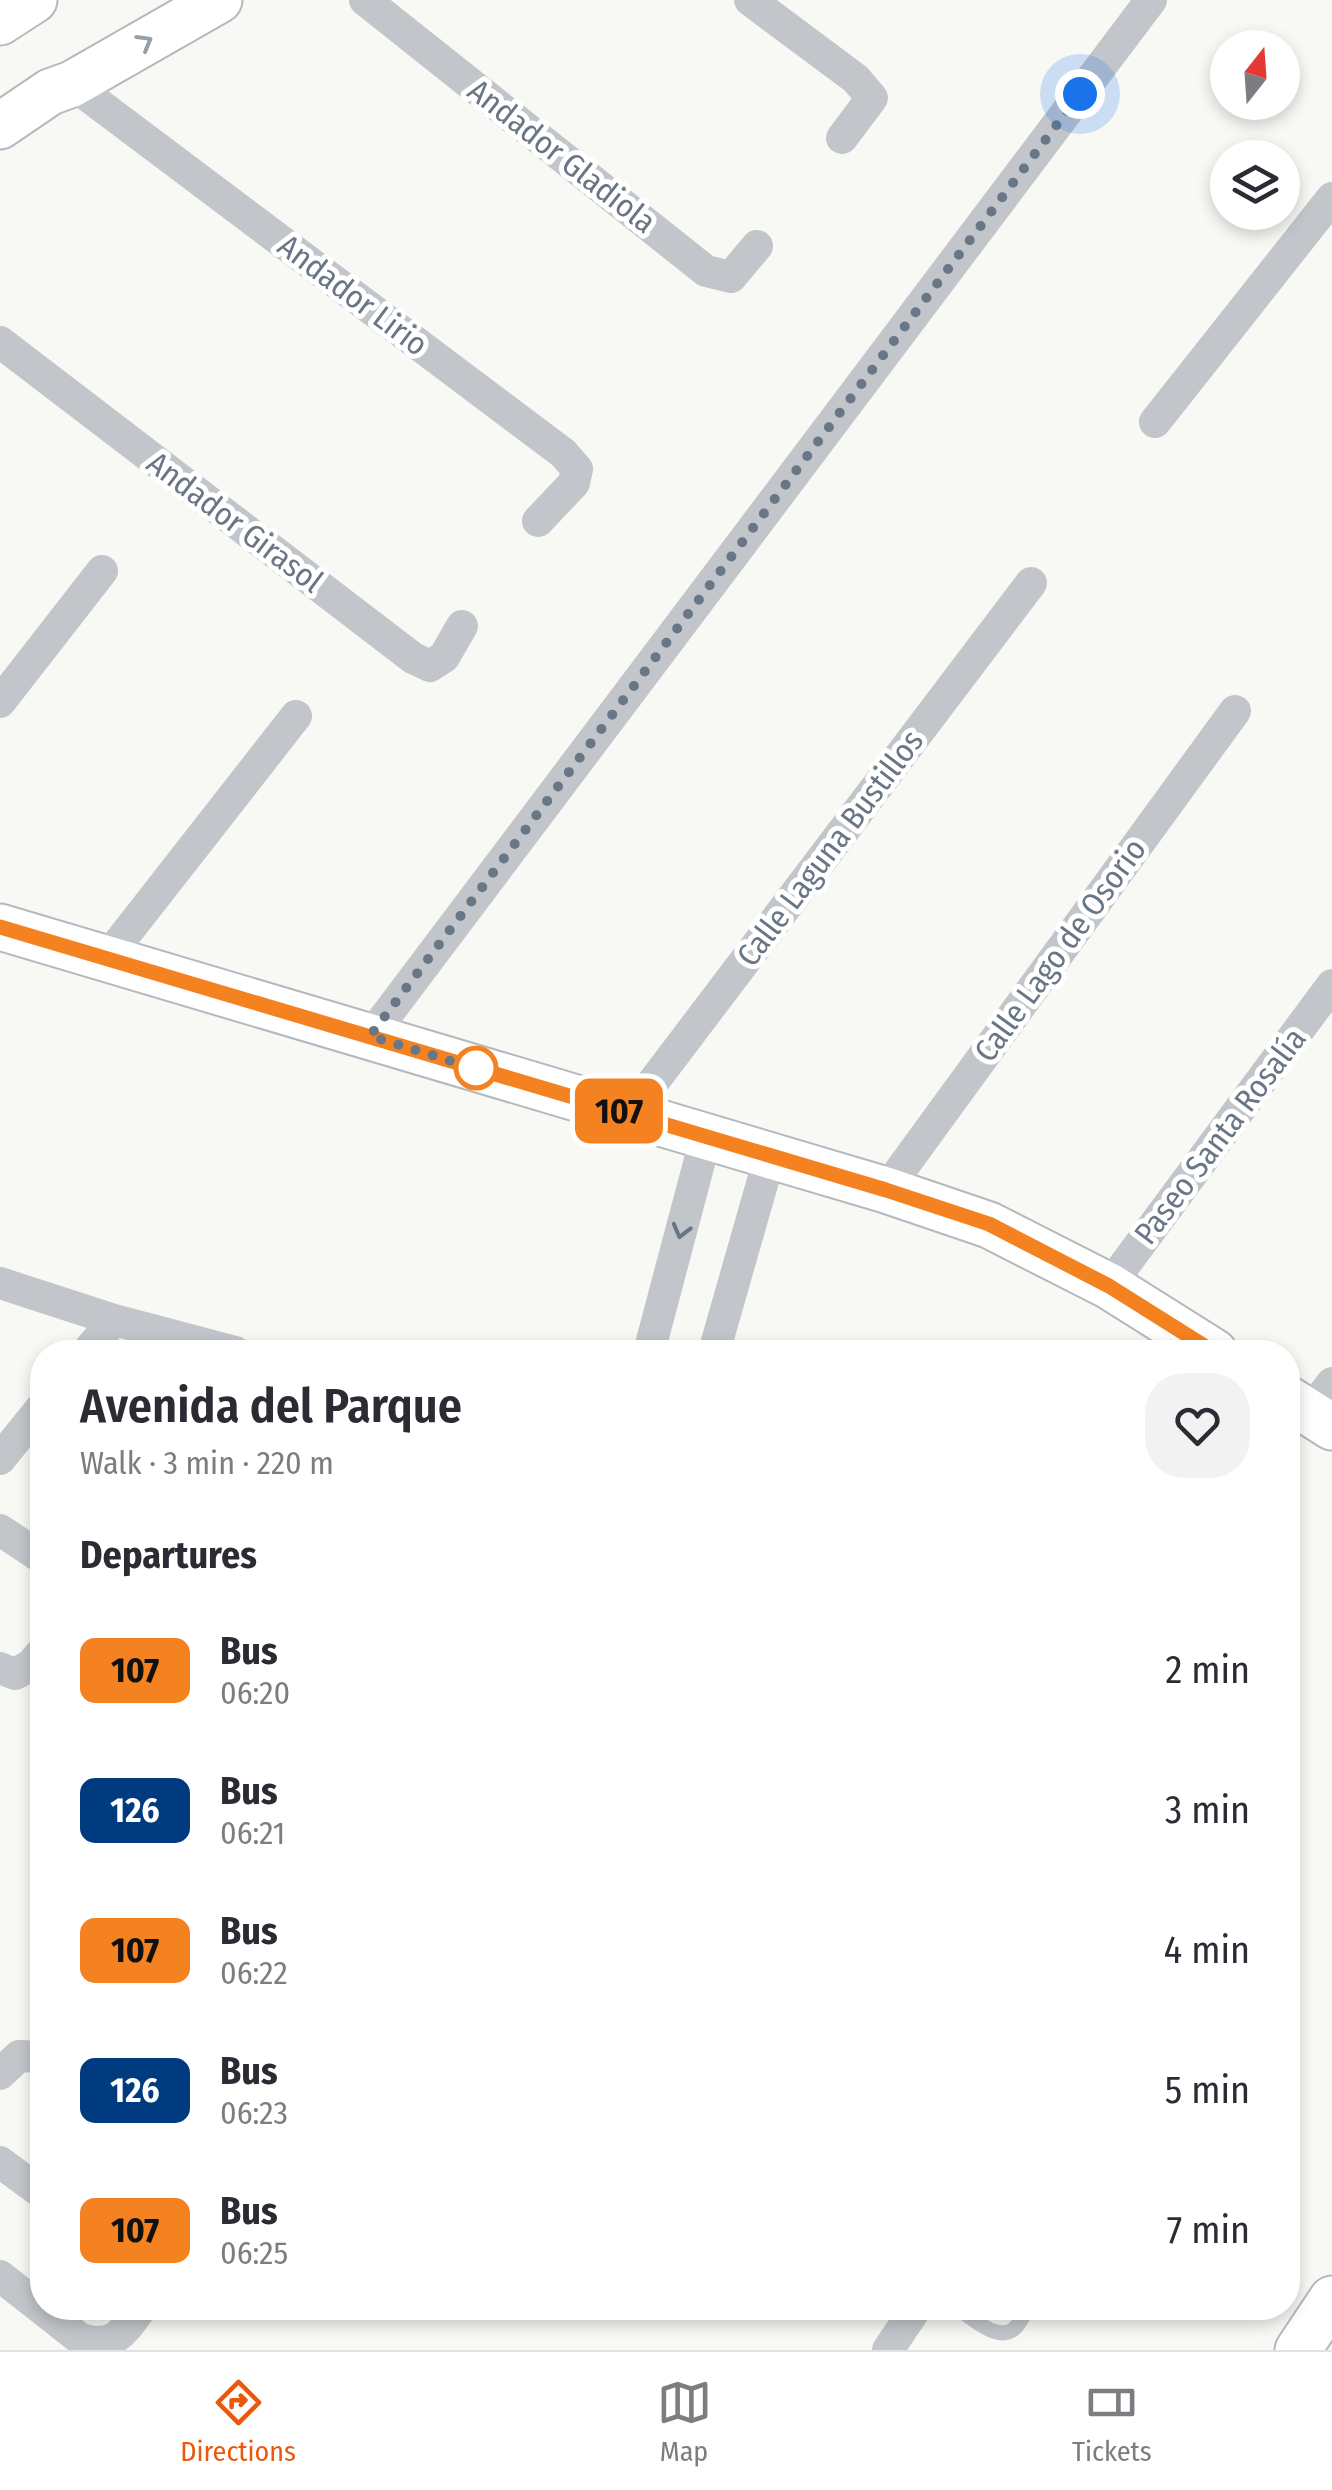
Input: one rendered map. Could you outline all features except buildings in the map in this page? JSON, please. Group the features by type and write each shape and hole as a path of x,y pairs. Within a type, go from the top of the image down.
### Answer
{"street":[{"path":"0,22 34,0"},
{"path":"0,126 50,92 72,84 219,0"},
{"name":"Andador Gladiola","path":"365,0 706,271 730,277 756,246"},
{"path":"750,0 856,80 872,98 842,138"},
{"path":"370,1036 1151,0"},
{"name":"Andador Lirio","path":"72,84 563,453 577,469 574,483 538,521"},
{"path":"1155,422 1332,198"},
{"name":"Andador Girasol","path":"0,342 414,658 430,666 444,657 462,626"},
{"path":"0,702 102,570"},
{"name":"Calle Laguna Bustillos","path":"628,1114 1031,583"},
{"name":"Calle Lago de Osorio","path":"886,1190 1235,712"},
{"path":"106,959 296,716"},
{"path":"0,927 989,1224 1109,1286 1195,1340"},
{"name":"Paseo Santa Rosalía","path":"1109,1286 1332,986"},
{"path":"652,1340 706,1137"},
{"path":"717,1340 770,1156"},
{"path":"0,1283 190,1340"},
{"path":"98,1340 114,1320"},
{"path":"0,1459 30,1422"},
{"path":"0,1530 30,1550"},
{"path":"0,1668 15,1674 30,1666"},
{"path":"0,2074 19,2056 30,2056"},
{"path":"0,2162 30,2184"},
{"path":"3,2285 30,2304"},
{"path":"1298,2350 1332,2299"},
{"path":"53,2320 79,2338 104,2344 124,2332 132,2320"},
{"path":"888,2350 908,2320"}],"lane":[{"path":"975,2320 1003,2333 1014,2329 1020,2320"}],"bus line":[{"name":"107","path":"0,927 989,1224 1109,1286 1195,1340"}],"route":[{"path":"476,1068 480,1070 370,1036 1080,94"}]}
